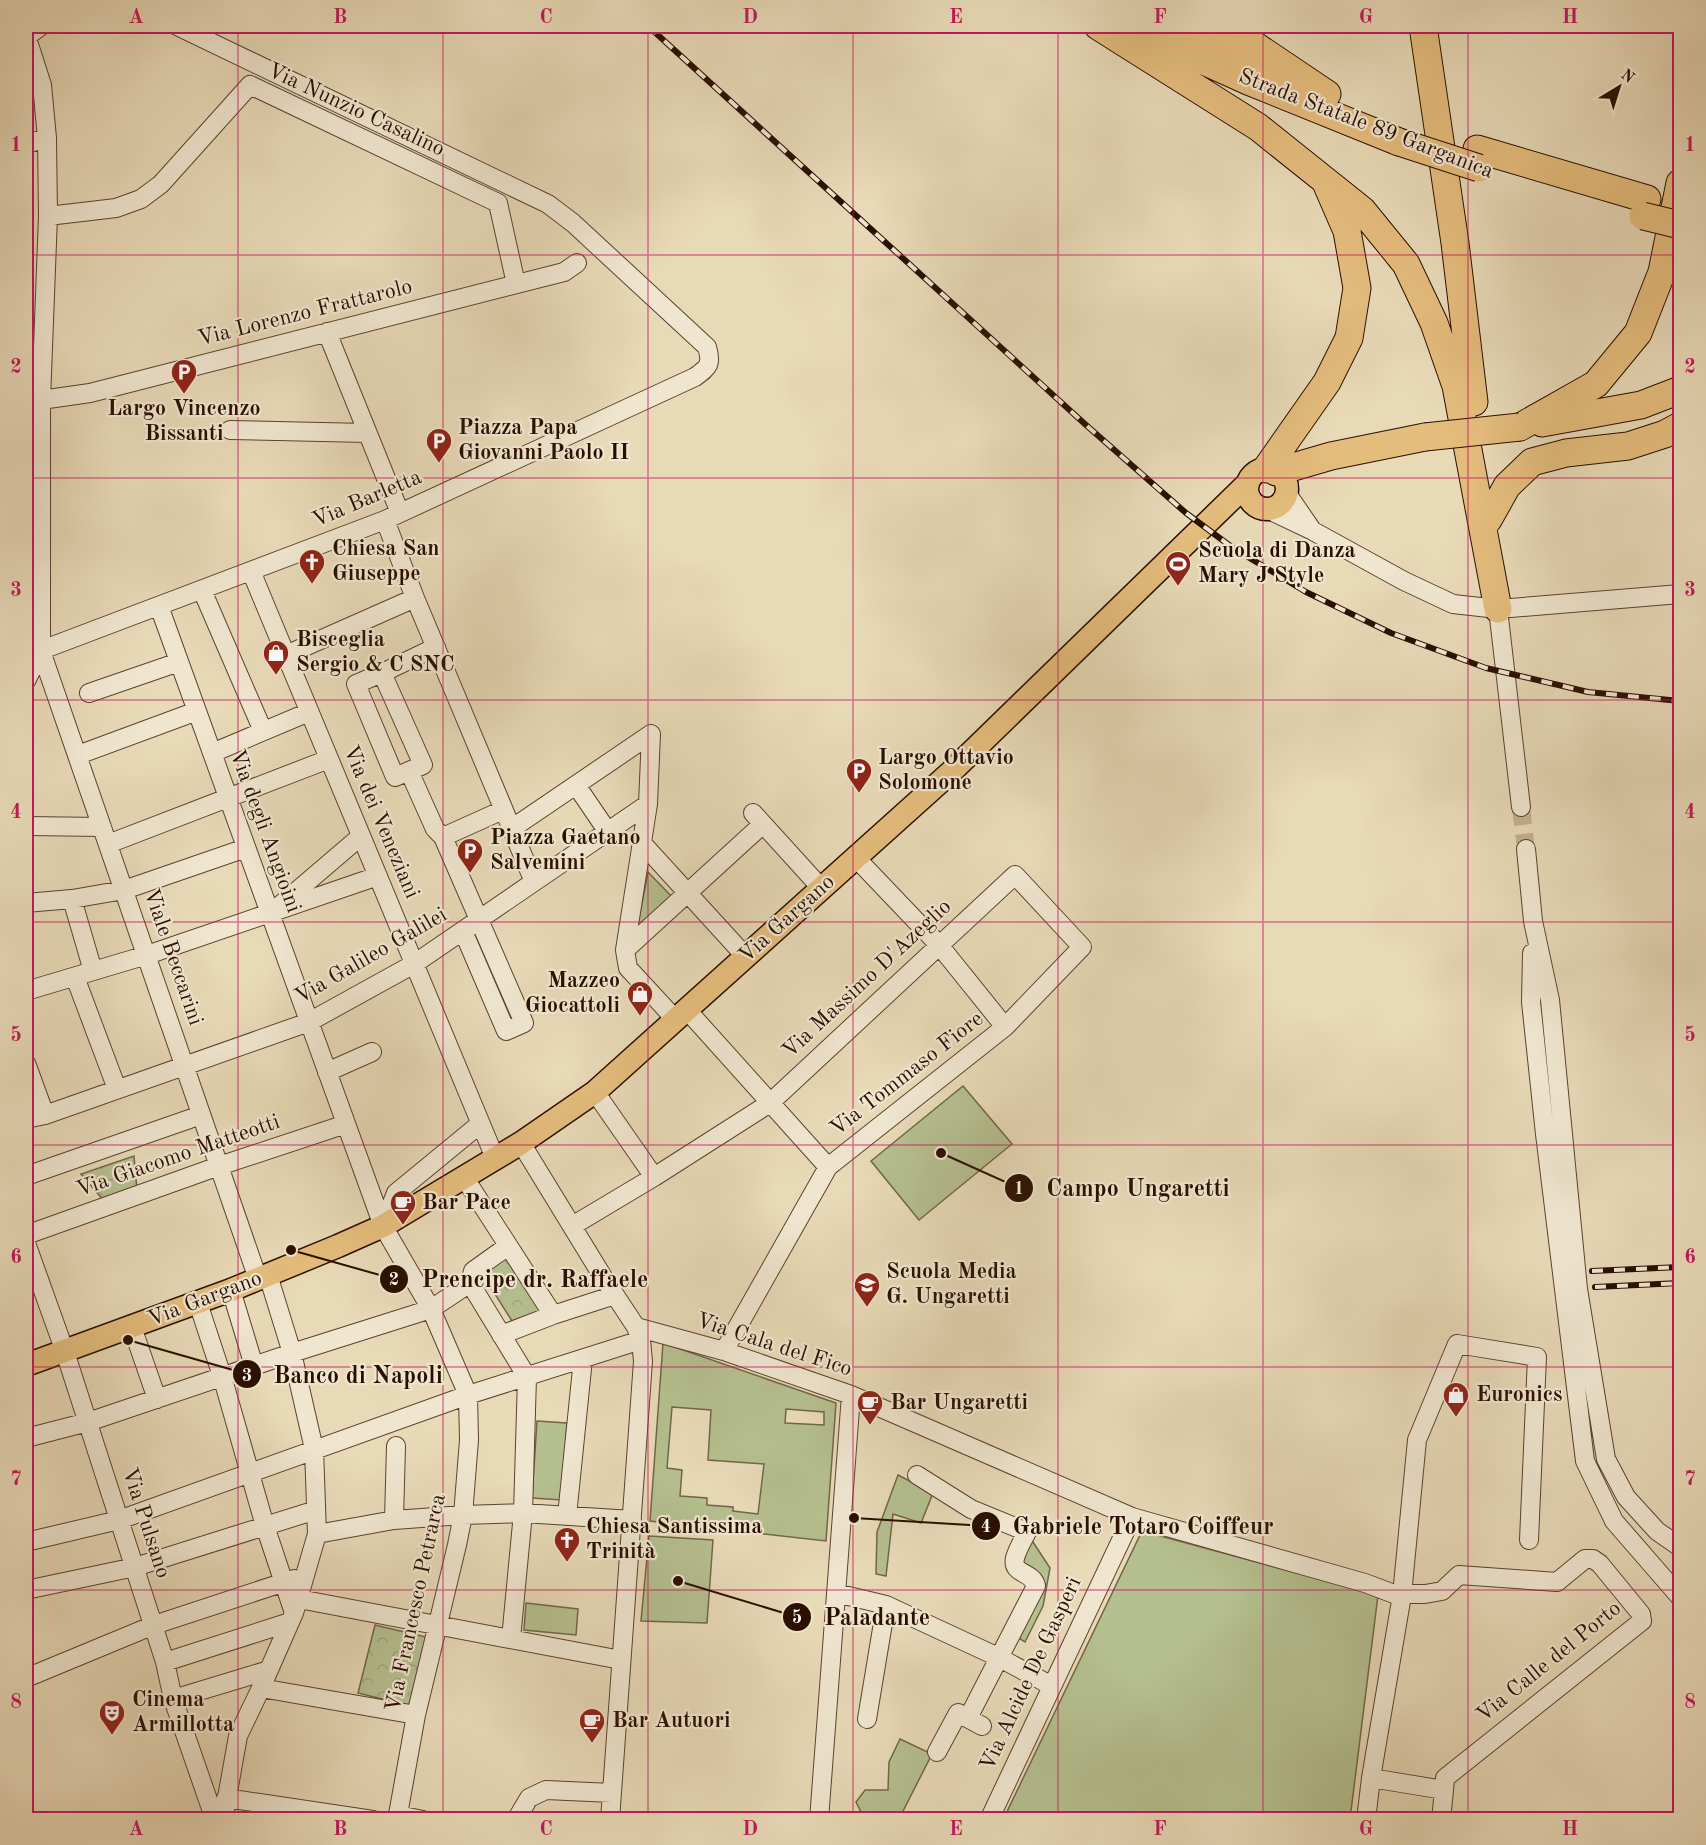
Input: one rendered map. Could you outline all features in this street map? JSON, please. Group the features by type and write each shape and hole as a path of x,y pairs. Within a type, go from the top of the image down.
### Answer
{"highway":[{"path":"1098,26 1258,126 1362,210 1406,264 1434,323 1456,386 1498,609"},
{"name":"Strada Statale 89 Garganica","path":"1126,26 1248,81 1478,159 1645,208 1680,225"},
{"name":"Strada Statale 89 Garganica","path":"1170,26 1327,94 1400,132"},
{"path":"1226,26 1327,94"},
{"path":"1423,26 1455,243 1498,609"},
{"path":"1269,488 1327,382 1348,338 1357,288 1347,231 1325,182"},
{"path":"1520,427 1596,384 1638,333 1662,272 1680,183"},
{"name":"Strada Statale 89 Garganica","path":"1645,208 1680,207"},
{"path":"1269,488 1319,460 1425,437 1520,427 1641,405 1680,390"},
{"path":"1488,520 1507,486 1532,462 1566,453 1628,446 1665,434 1680,426"}],"main road":[{"name":"Via Gargano","path":"26,1365 231,1290 383,1226 521,1143 595,1092 951,772 1159,570 1269,488"}],"street":[{"path":"26,681 33,653 34,403 48,216 47,138 42,84 27,42 41,26"},
{"name":"Via Barletta","path":"33,653 392,516 695,377 707,368 710,358 707,347 573,223 548,204 177,26"},
{"name":"Via Nunzio Casalino","path":"48,216 116,208 141,199 161,184 250,85 498,203 516,284"},
{"path":"26,144 47,138"},
{"name":"Via Lorenzo Frattarolo","path":"34,403 90,393 564,272 577,263"},
{"path":"327,332 367,433 415,598 534,882"},
{"path":"230,430 367,433"},
{"path":"1269,488 1313,531"},
{"path":"1269,488 1313,531 1404,581 1453,604 1498,609 1680,594"},
{"name":"Via dei Veneziani","path":"251,571 495,1158"},
{"path":"202,590 263,731"},
{"path":"286,656 415,598"},
{"name":"Via degli Angioini","path":"159,606 383,1226 431,1309 468,1395"},
{"path":"1498,609 1521,807"},
{"path":"382,673 423,765 395,777 356,684 436,647"},
{"name":"Viale Beccarini","path":"33,653 78,755 219,1166 292,1353 314,1449 318,1533 294,1611 238,1736 223,1820"},
{"path":"89,693 179,662"},
{"path":"78,755 196,711"},
{"path":"212,753 309,712"},
{"path":"511,829 651,734 648,804 626,950 628,968 682,1015 770,1103 828,1167"},
{"path":"26,826 105,835 228,799 329,759"},
{"path":"409,771 435,829 443,837 525,1023 506,1031 463,931"},
{"path":"576,785 608,832"},
{"name":"Via Galileo Galilei","path":"26,1119 45,1115 309,1022 414,964 648,804"},
{"path":"443,837 503,810"},
{"path":"626,950 688,893 758,819 822,888"},
{"path":"270,914 361,836"},
{"path":"642,843 746,957"},
{"path":"26,903 72,899 124,890 246,848"},
{"path":"1526,849 1533,921 1550,1000 1578,1289 1606,1459 1626,1497 1657,1531 1680,1547"},
{"name":"Via Tommaso Fiore","path":"724,1351 828,1167 1005,1027 939,945 856,858"},
{"name":"Via Massimo D'Azeglio","path":"572,1226 770,1103 1015,875 1082,947 1005,1027"},
{"path":"27,985 84,974 147,956 378,876"},
{"path":"72,899 84,974 117,1089"},
{"path":"1533,921 1531,1002 1585,1461 1614,1521 1680,1597"},
{"path":"327,1072 372,1052"},
{"path":"26,1063 45,1115"},
{"path":"595,1092 654,1177"},
{"path":"26,1176 201,1114"},
{"name":"Via Giacomo Matteotti","path":"26,1235 219,1166 346,1124"},
{"path":"383,1226 396,1193 480,1124"},
{"path":"521,1143 639,1334 643,1361 610,1820"},
{"path":"464,1177 553,1315"},
{"name":"Via Pulsano","path":"26,1243 65,1352 165,1662 173,1698 216,1820"},
{"path":"26,1438 88,1422 431,1309 470,1283 473,1271 508,1246"},
{"path":"470,1283 527,1377 523,1513 511,1639"},
{"path":"231,1290 254,1366"},
{"path":"501,1335 615,1295"},
{"path":"198,1302 251,1472 265,1526 294,1611"},
{"path":"132,1327 157,1399"},
{"path":"26,1542 119,1520 468,1395 583,1359 639,1334"},
{"name":"Via Cala del Fico","path":"639,1334 724,1351 851,1395 1132,1517 1402,1595"},
{"path":"1366,1820 1402,1595 1417,1440 1457,1344 1537,1357 1529,1540"},
{"path":"567,1516 583,1359"},
{"name":"Via Francesco Petrarca","path":"397,1817 416,1715 463,1515 469,1440 468,1395"},
{"path":"819,1820 851,1395"},
{"path":"394,1520 396,1446"},
{"path":"917,1475 971,1509 1027,1532 1014,1559 1018,1570 1032,1577 1036,1586 998,1657 975,1722 958,1713 937,1752"},
{"path":"26,1590 135,1568 316,1509"},
{"path":"318,1533 394,1520 463,1515 523,1513 632,1520"},
{"name":"Via Alcide De Gasperi","path":"989,1820 1132,1517"},
{"name":"Via Calle del Porto","path":"1402,1595 1442,1591 1459,1575 1557,1582 1585,1559 1593,1559 1600,1564 1641,1614 1642,1621 1445,1778 1441,1820"},
{"path":"26,1678 153,1625 306,1575"},
{"path":"836,1593 886,1605 998,1657 1052,1686"},
{"path":"867,1719 886,1605"},
{"path":"165,1662 294,1611 438,1626 621,1660"},
{"path":"173,1698 269,1670"},
{"path":"261,1688 416,1715"},
{"path":"1371,1778 1444,1790"},
{"path":"516,1820 529,1798 546,1790 612,1793"},
{"path":"226,1798 373,1820"},
{"path":"397,1817 423,1820"}],"green space":[{"path":"648,872 672,897 637,929"},
{"path":"963,1086 1012,1144 919,1220 871,1161"},
{"path":"134,1156 137,1190 104,1201 81,1174"},
{"path":"506,1254 542,1311 512,1321 481,1272"},
{"path":"663,1343 836,1403 826,1541 650,1521","holes":["672,1407 711,1410 708,1460 764,1464 758,1514 733,1511 733,1507 707,1505 707,1498 680,1496 682,1470 667,1468","786,1409 824,1412 824,1425 785,1423"]},
{"path":"537,1421 567,1423 562,1500 532,1498"},
{"path":"898,1475 933,1493 921,1523 893,1514 886,1576 876,1574 877,1532"},
{"path":"1142,1531 1378,1595 1350,1819 1003,1820"},
{"path":"649,1536 713,1540 707,1623 641,1621"},
{"path":"1029,1536 1050,1568 1043,1606 1025,1642 1014,1635 1040,1588 1021,1567"},
{"path":"526,1603 578,1609 576,1635 524,1630"},
{"path":"375,1625 426,1637 410,1706 358,1693"},
{"path":"900,1739 932,1754 899,1819 864,1818 856,1802 865,1790 888,1790 889,1762"}],"tunnel":[{"path":"1521,807 1526,849"}],"railway":[{"path":"648,26 1086,425 1186,513 1233,548 1306,592 1391,633 1486,668 1588,692 1680,701"},
{"path":"1592,1271 1680,1267"},
{"path":"1595,1287 1680,1283"}],"place":[{"name":"Largo Vincenzo Bissanti","path":"184,395"},
{"name":"Piazza Papa Giovanni Paolo II","path":"439,464"},
{"name":"Chiesa San Giuseppe","path":"312,585"},
{"name":"Scuola di Danza Mary J Style","path":"1178,587"},
{"name":"Bisceglia Sergio & C SNC","path":"276,676"},
{"name":"Largo Ottavio Solomone","path":"859,794"},
{"name":"Piazza Gaetano Salvemini","path":"470,874"},
{"name":"Mazzeo Giocattoli","path":"640,1017"},
{"name":"Campo Ungaretti","path":"941,1153"},
{"name":"Bar Pace","path":"403,1226"},
{"name":"Prencipe dr. Raffaele","path":"291,1250"},
{"name":"Scuola Media G. Ungaretti","path":"867,1308"},
{"name":"Banco di Napoli","path":"128,1340"},
{"name":"Euronics","path":"1456,1418"},
{"name":"Bar Ungaretti","path":"870,1426"},
{"name":"Gabriele Totaro Coiffeur","path":"854,1518"},
{"name":"Chiesa Santissima Trinità","path":"567,1563"},
{"name":"Paladante","path":"678,1581"},
{"name":"Cinema Armillotta","path":"112,1736"},
{"name":"Bar Autuori","path":"592,1744"}]}
